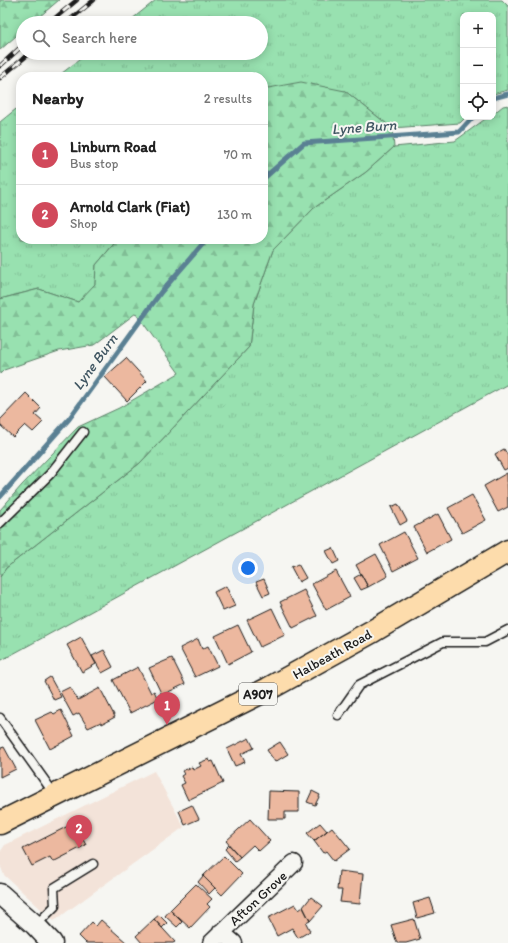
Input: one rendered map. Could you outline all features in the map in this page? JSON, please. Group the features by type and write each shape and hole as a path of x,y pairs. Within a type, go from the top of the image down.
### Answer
{"main road":[{"name":"Halbeath Road","path":"0,823 268,689 373,632 508,551"}],"street":[{"name":"Afton Grove","path":"216,938 294,863"},
{"path":"0,894 35,925 52,943"},
{"name":"Afton Grove","path":"216,938 234,943"}],"lane":[{"path":"0,523 50,474 83,432"},
{"path":"338,715 359,685 443,642 485,642 508,630"},
{"path":"0,718 55,795"},
{"path":"35,925 55,906 54,888 93,864"}],"shaded area":[{"path":"154,771 184,827 54,921 4,875 0,865 0,852 5,845"}],"green space":[{"path":"0,0 59,0 40,16 16,16 16,36 0,50"},
{"path":"156,0 502,0 508,6 508,90 496,93 496,12 460,12 460,120 463,120 460,123 392,128 345,91 268,88 268,72 63,72 79,60 268,60 268,16 136,16"},
{"path":"301,82 345,91 392,128 394,147 366,172 314,208 273,250 254,304 249,347 140,463 6,568 0,577 0,510 78,427 119,408 179,373 136,313 94,345 59,351 4,370 0,374 0,299 39,289 78,302 95,284 96,265 114,244 268,244 268,88"},
{"path":"508,105 508,384 0,661 0,577 6,568 140,463 249,347 254,304 273,250 314,208 366,172 394,147 455,141 484,120 496,120 496,112 503,106"},
{"path":"16,109 16,244 114,244 96,265 95,286 78,302 39,289 0,299 0,122"}],"building":[{"path":"126,358 147,381 127,401 105,377"},
{"path":"26,393 41,408 35,415 43,422 33,432 25,425 13,437 0,425 0,420"},
{"path":"504,449 508,456 508,468 504,470 495,454"},
{"path":"507,473 508,507 498,512 484,486"},
{"path":"472,495 486,520 462,533 448,508"},
{"path":"398,504 407,521 400,525 391,507"},
{"path":"438,514 451,539 427,552 414,527"},
{"path":"404,532 418,558 393,571 380,545"},
{"path":"333,548 339,561 333,564 326,551"},
{"path":"376,554 388,576 368,587 356,565"},
{"path":"298,564 306,578 299,582 291,567"},
{"path":"336,571 350,597 326,610 312,584"},
{"path":"361,574 368,587 361,590 354,578"},
{"path":"264,579 270,593 263,596 256,582"},
{"path":"226,586 235,606 223,611 214,592"},
{"path":"304,590 317,616 293,628 280,602"},
{"path":"272,608 285,635 260,647 247,620"},
{"path":"238,625 251,652 228,664 215,636"},
{"path":"81,637 96,664 82,672 67,645"},
{"path":"198,639 202,649 208,646 218,666 195,677 180,648"},
{"path":"104,650 113,667 102,673 92,656"},
{"path":"172,658 185,684 162,695 149,668"},
{"path":"138,667 151,693 154,691 158,699 130,713 113,680"},
{"path":"50,677 61,697 54,700 44,681"},
{"path":"70,687 78,700 100,688 115,717 102,724 101,722 88,728 79,713 73,716 60,692"},
{"path":"61,710 74,736 50,749 35,720 52,712 54,714"},
{"path":"249,738 254,748 241,754 245,762 235,766 227,749"},
{"path":"280,742 288,754 275,762 267,750"},
{"path":"0,747 4,747 16,769 0,777"},
{"path":"209,759 210,762 213,761 223,783 188,800 181,785 185,783 181,776 184,774 182,771 192,767 193,770 201,766 199,763"},
{"path":"269,791 299,792 299,812 285,812 285,819 268,819"},
{"path":"312,791 320,795 315,805 307,802"},
{"path":"192,805 199,819 185,825 179,811"},
{"path":"250,819 270,841 259,851 253,845 240,857 226,841"},
{"path":"74,823 86,845 53,862 50,857 32,866 23,849"},
{"path":"320,823 327,831 314,841 307,833"},
{"path":"332,827 350,849 334,861 326,851 323,853 314,841"},
{"path":"229,845 240,857 235,861 225,849"},
{"path":"224,856 242,874 222,895 203,876"},
{"path":"339,871 363,874 360,904 340,902 342,890 337,890"},
{"path":"203,876 215,888 209,894 198,882"},
{"path":"196,884 212,899 207,904 210,907 190,928 170,910"},
{"path":"311,897 323,906 310,921 303,907"},
{"path":"430,898 435,913 417,918 413,903"},
{"path":"295,904 299,910 303,907 310,921 306,923 310,931 298,938 292,928 277,936 268,918"},
{"path":"170,910 182,922 177,927 165,916"},
{"path":"159,915 167,923 162,928 154,919"},
{"path":"154,919 175,942 142,943 136,936"},
{"path":"414,919 420,939 406,943 397,943 391,925"},
{"path":"101,920 127,943 86,943 79,936 92,922 96,926"}],"waterway":[{"name":"Lyne Burn","path":"496,97 508,94"},
{"name":"Lyne Burn","path":"268,175 304,143 459,132 470,120"},
{"name":"Lyne Burn","path":"0,497 69,419 161,292 203,244"}],"railway":[{"path":"58,16 77,0"},
{"path":"75,16 94,0"},
{"path":"0,66 16,51"},
{"path":"0,78 22,60"}],"place":[{"name":"Linburn Road","path":"167,725"},
{"name":"Arnold Clark (Fiat)","path":"79,848"}]}
